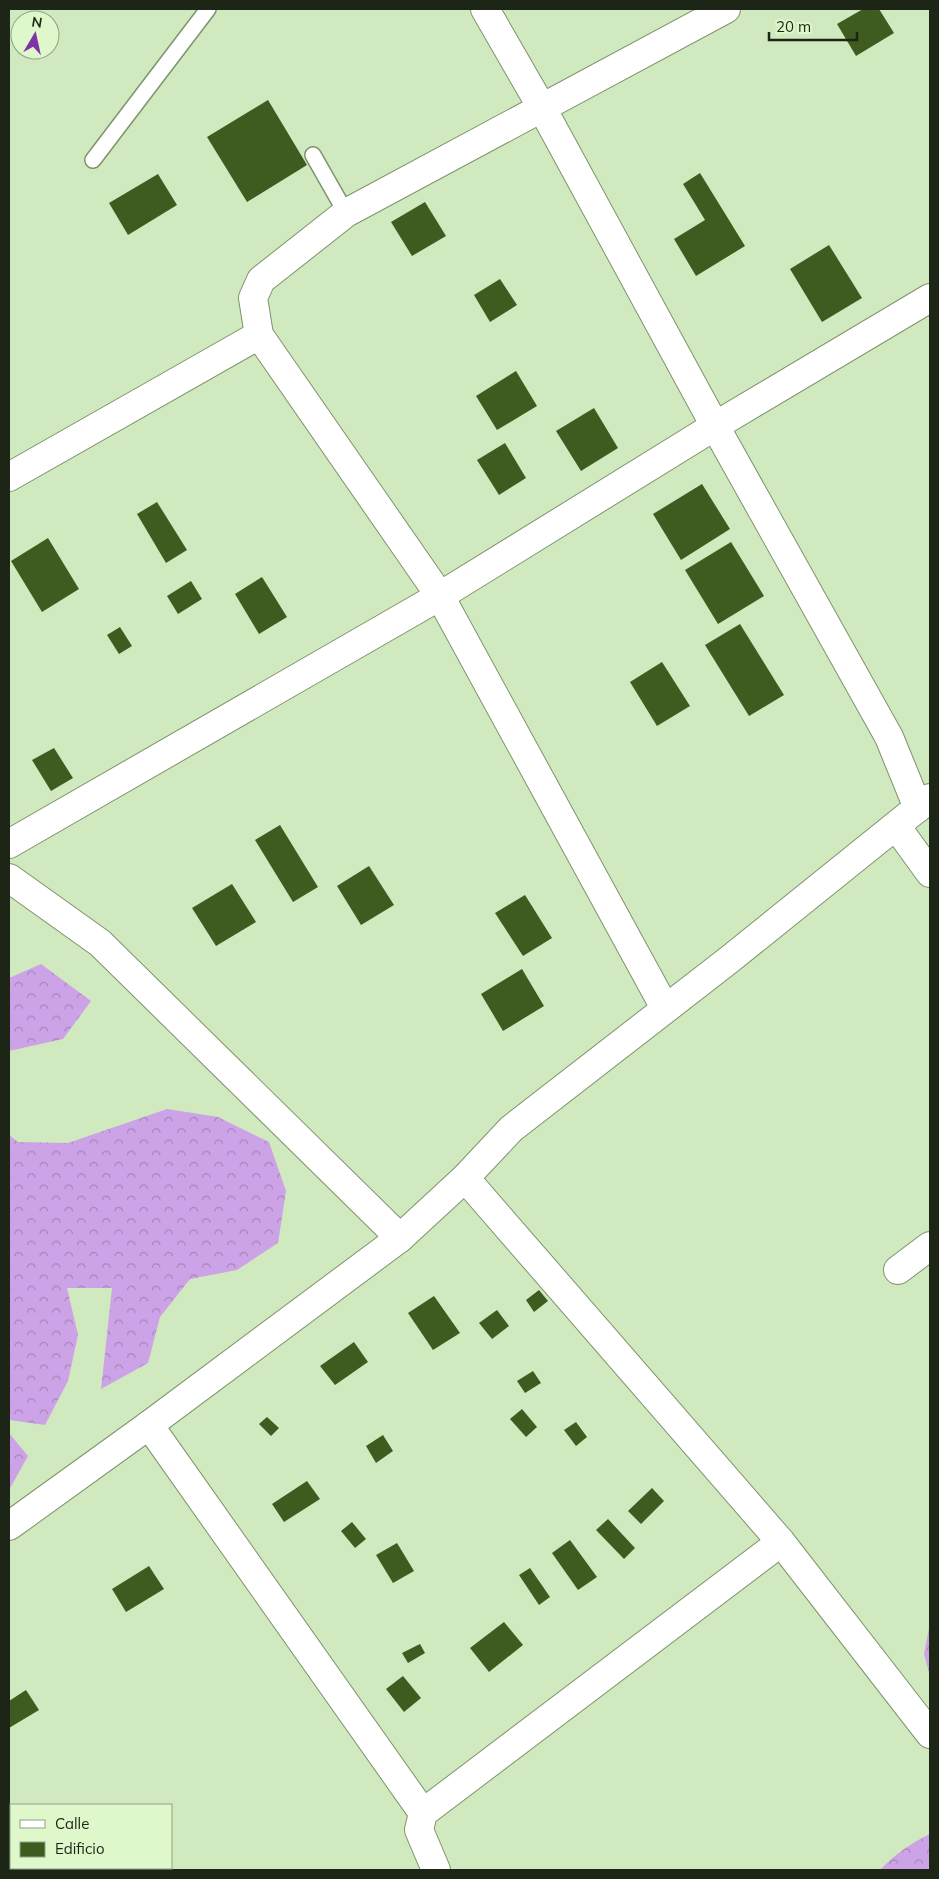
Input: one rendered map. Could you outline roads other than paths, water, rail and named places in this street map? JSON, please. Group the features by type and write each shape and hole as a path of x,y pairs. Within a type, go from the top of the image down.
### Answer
{"street":[{"path":"9,1526 149,1425 400,1238 465,1178 511,1129 730,959 924,803 715,426 542,108 484,9"},
{"path":"665,1008 440,596 259,334 253,298 261,280 346,213 726,9"},
{"path":"9,844 440,596 715,426 930,298"},
{"path":"9,477 259,334"},
{"path":"896,826 930,873"},
{"path":"9,878 100,943 400,1238"},
{"path":"465,1178 781,1542 930,1734"},
{"path":"898,1270 930,1246"},
{"path":"149,1425 423,1813"},
{"path":"436,1870 419,1830 423,1813 781,1542"}],"lane":[{"path":"93,160 208,9"},
{"path":"313,155 346,213"}]}
